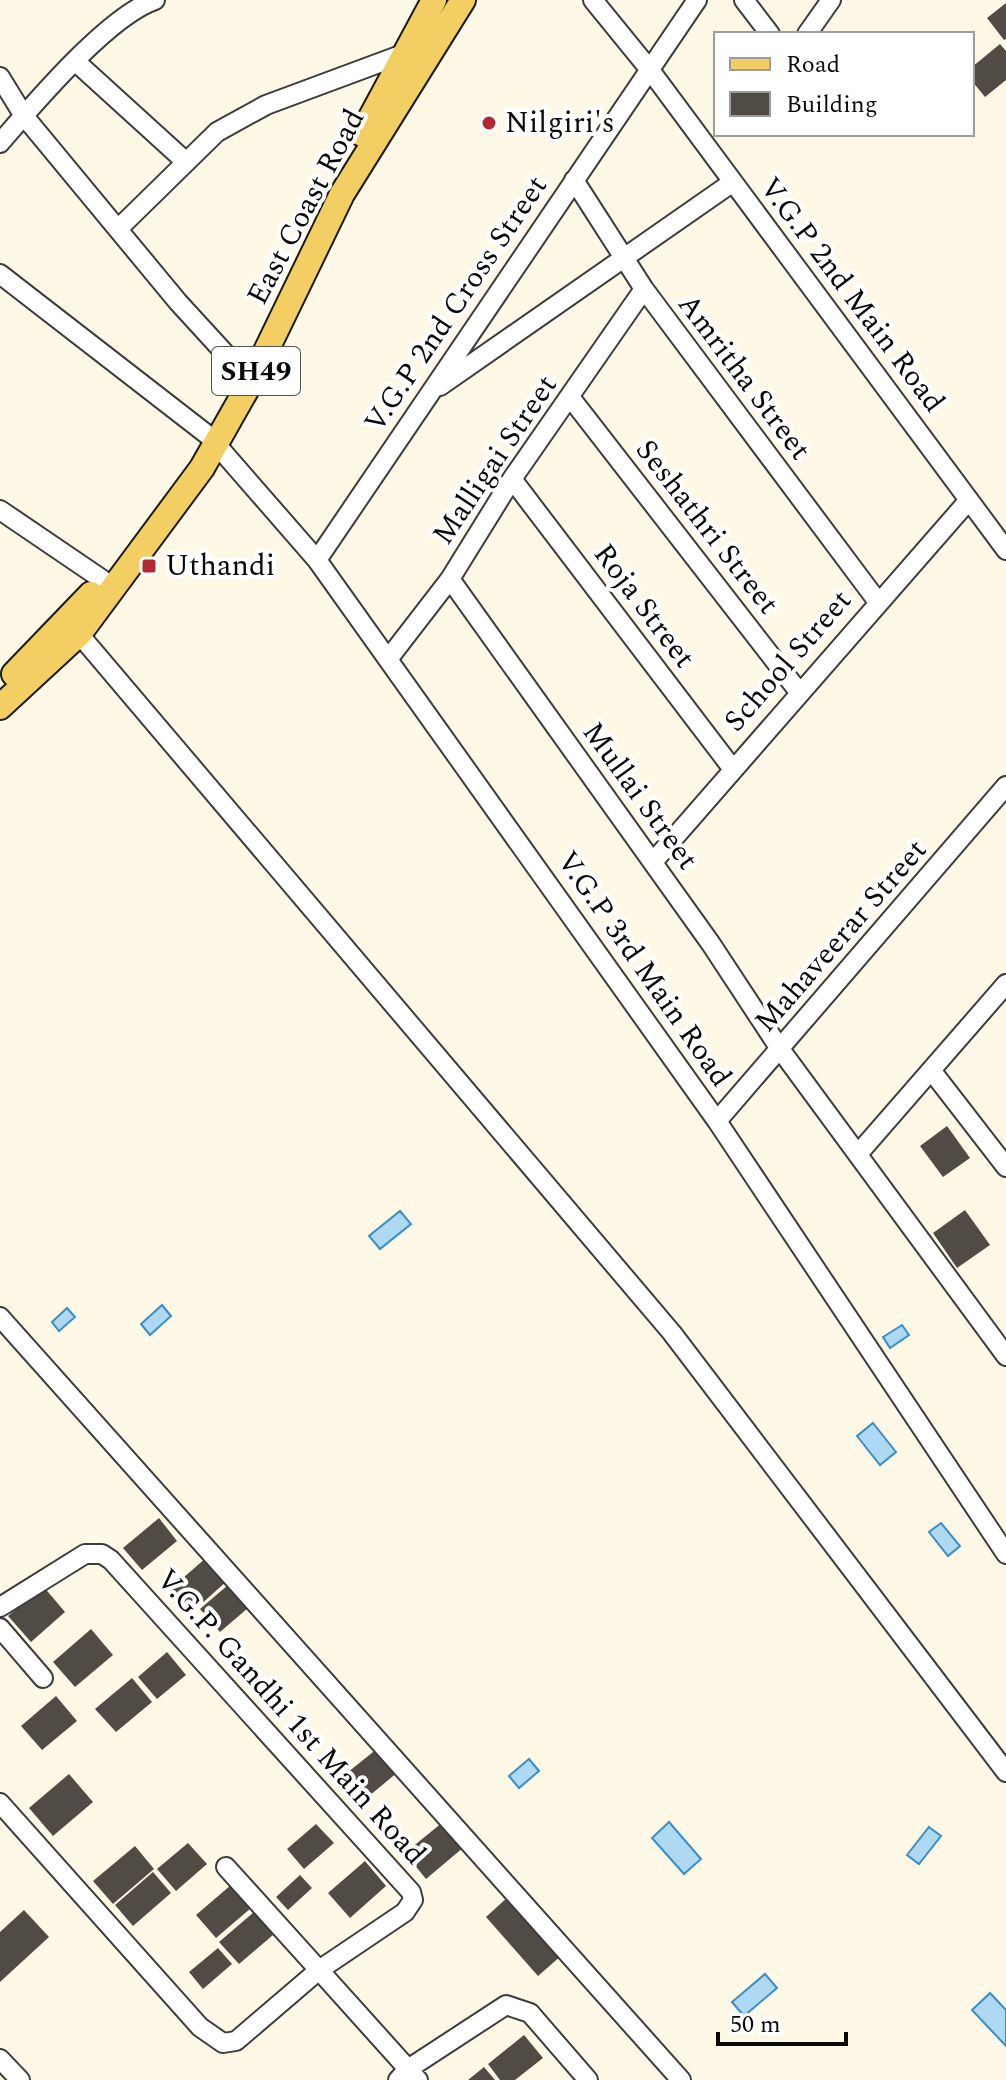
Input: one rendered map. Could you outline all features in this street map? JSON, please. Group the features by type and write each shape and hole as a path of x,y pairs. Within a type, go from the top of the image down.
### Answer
{"main road":[{"name":"East Coast Road","path":"0,687 103,580 212,440 332,189 434,0"},
{"name":"East Coast Road","path":"0,707 79,634 253,378 342,194 463,0"}],"street":[{"path":"0,143 75,61 140,5 155,0"},
{"name":"V.G.P 2nd Main Road","path":"593,0 650,70 1006,550"},
{"name":"V.G.P 2nd Cross Street","path":"317,560 697,0"},
{"path":"744,0 768,32"},
{"path":"808,32 831,0"},
{"path":"119,228 217,132 266,105 406,53"},
{"path":"75,61 185,161"},
{"path":"0,77 24,116 178,302 243,373"},
{"name":"Amritha Street","path":"574,180 644,289 878,602"},
{"path":"430,393 733,182"},
{"name":"V.G.P 3rd Main Road","path":"0,274 212,440 317,560 717,1121 1006,1554"},
{"name":"Malligai Street","path":"389,658 450,579 512,479 644,289"},
{"name":"Seshathri Street","path":"570,397 799,692"},
{"name":"Roja Street","path":"512,479 732,768"},
{"name":"School Street","path":"653,862 969,500"},
{"path":"0,510 103,580"},
{"name":"Mullai Street","path":"450,579 653,862 780,1049 1006,1356"},
{"path":"79,634 672,1333 1006,1772"},
{"name":"Mahaveerar Street","path":"717,1121 1006,786"},
{"path":"858,1154 1006,984"},
{"path":"931,1070 1006,1167"},
{"path":"0,1317 681,2080"},
{"name":"V.G.P. Gandhi 1st Main Road","path":"0,1607 85,1554 102,1554 405,1881 413,1900 405,1912 319,1970"},
{"path":"0,1628 43,1678"},
{"path":"0,1803 212,2037 223,2043 236,2041 319,1970"},
{"path":"226,1867 319,1970 408,2076 506,2005 530,2013 588,2080"},
{"path":"0,2059 20,2080"}],"water":[{"path":"400,1211 411,1224 380,1249 369,1236"},
{"path":"162,1305 171,1316 150,1335 141,1324"},
{"path":"67,1308 75,1317 59,1331 52,1322"},
{"path":"902,1325 909,1335 890,1348 883,1337"},
{"path":"873,1423 896,1452 880,1465 857,1436"},
{"path":"941,1523 960,1546 948,1556 929,1532"},
{"path":"529,1759 539,1771 519,1788 509,1776"},
{"path":"669,1822 701,1859 684,1874 652,1838"},
{"path":"929,1827 941,1836 919,1864 907,1855"},
{"path":"765,1974 777,1988 744,2016 732,2002"},
{"path":"990,1993 1006,2010 1006,2046 972,2010"}],"building":[{"path":"1006,3 1006,39 1004,40 987,18"},
{"path":"1000,44 1006,51 1006,80 985,97 974,83 974,65"},
{"path":"947,1126 970,1158 943,1177 920,1146"},
{"path":"965,1210 990,1245 957,1268 933,1233"},
{"path":"159,1518 177,1541 142,1570 123,1548"},
{"path":"207,1557 228,1580 189,1615 168,1591"},
{"path":"228,1585 248,1608 220,1632 200,1609"},
{"path":"43,1586 65,1612 31,1642 8,1616"},
{"path":"91,1629 113,1655 75,1687 53,1662"},
{"path":"167,1652 186,1675 157,1699 138,1677"},
{"path":"132,1678 152,1702 116,1732 95,1709"},
{"path":"56,1696 77,1721 42,1750 21,1726"},
{"path":"378,1748 398,1772 357,1806 337,1781"},
{"path":"69,1774 93,1802 53,1836 29,1808"},
{"path":"443,1822 464,1847 426,1879 405,1853"},
{"path":"316,1824 334,1843 304,1869 287,1849"},
{"path":"188,1843 207,1864 176,1891 157,1869"},
{"path":"135,1846 154,1869 113,1904 93,1881"},
{"path":"365,1861 386,1886 350,1918 328,1893"},
{"path":"153,1872 171,1893 133,1926 115,1905"},
{"path":"300,1875 312,1888 288,1910 276,1897"},
{"path":"231,1885 251,1908 216,1938 196,1915"},
{"path":"509,1896 562,1955 538,1976 486,1917"},
{"path":"24,1910 49,1937 0,1982 0,1932"},
{"path":"254,1912 273,1935 239,1964 219,1942"},
{"path":"218,1948 232,1964 203,1989 189,1972"},
{"path":"524,2035 543,2058 515,2080 500,2080 488,2064"},
{"path":"484,2067 495,2080 468,2080"}],"place":[{"name":"Nilgiri's","path":"489,123"},
{"name":"Uthandi","path":"149,566"}]}
